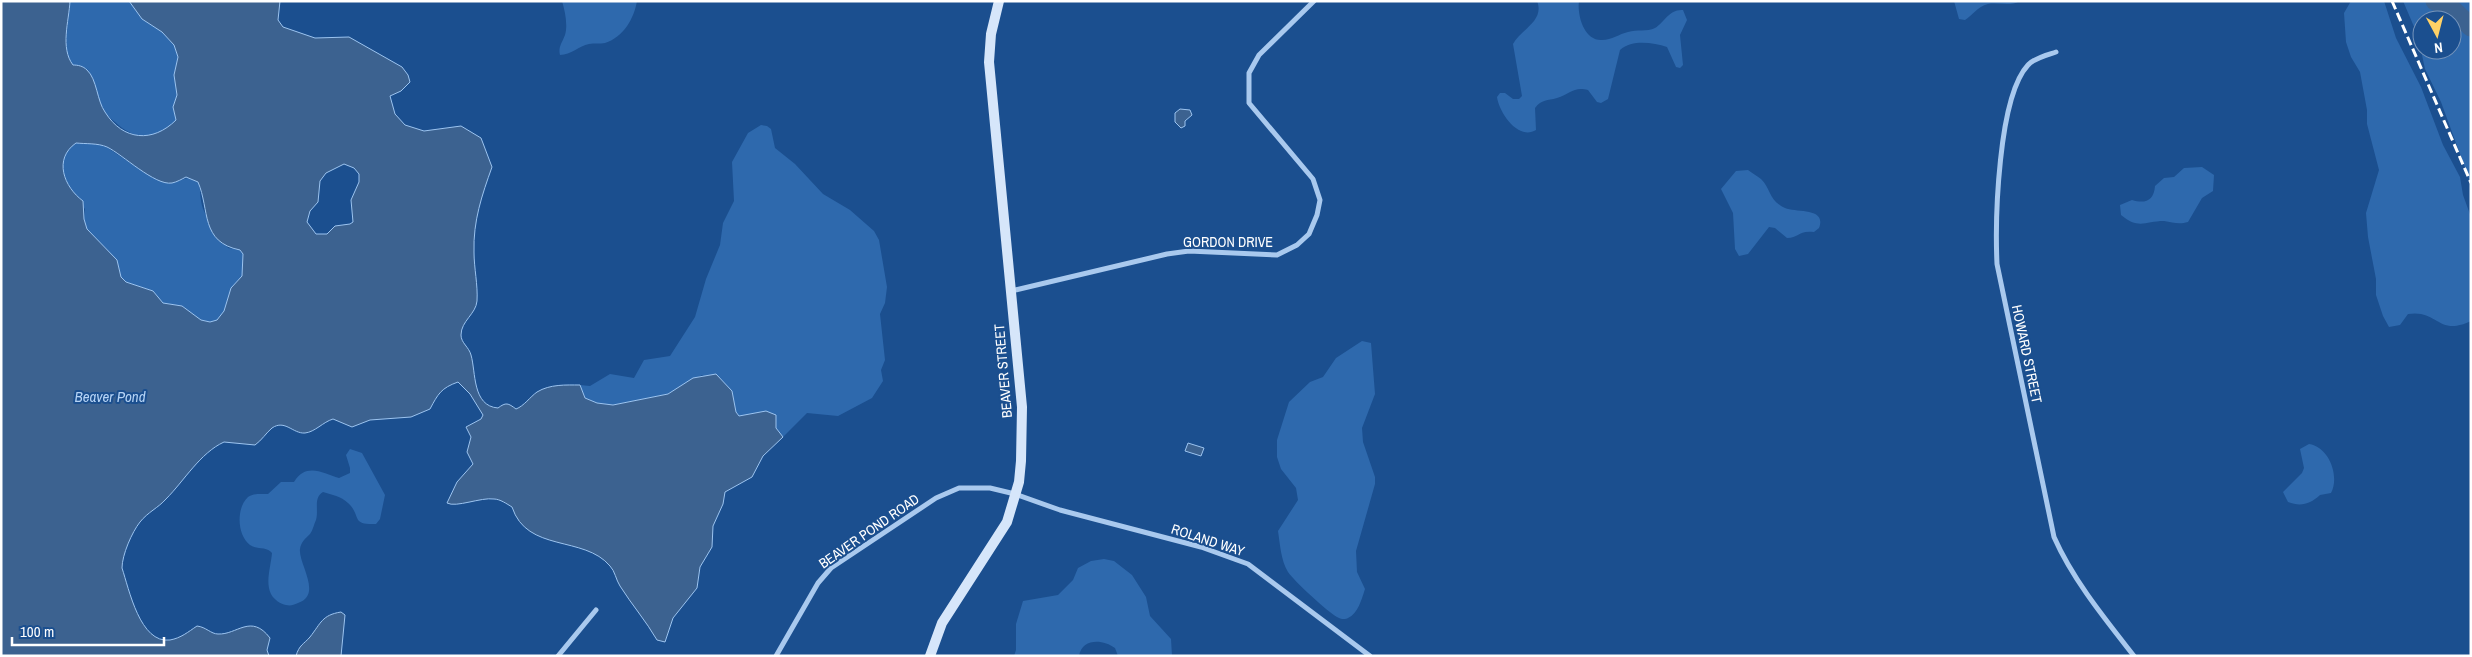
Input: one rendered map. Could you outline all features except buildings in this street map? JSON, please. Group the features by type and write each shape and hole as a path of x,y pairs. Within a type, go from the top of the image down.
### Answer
{"street":[{"name":"BEAVER STREET","path":"930,656 942,623 1007,522 1015,494 1021,461 1022,407 989,62 991,34 999,1"},
{"name":"GORDON DRIVE","path":"1010,291 1167,254 1189,251 1276,255 1297,245 1309,234 1317,216 1320,200 1313,179 1249,103 1249,73 1259,55 1314,1"},
{"name":"HOWARD STREET","path":"2056,52 2030,62 2018,79 1999,167 1995,229 1997,264 2047,516 2054,537 2063,557 2076,577 2134,656"},
{"name":"BEAVER POND ROAD","path":"776,656 818,583 831,568 936,498 959,488 990,488 1015,494"},
{"name":"ROLAND WAY","path":"1015,494 1060,510 1201,547 1248,564 1370,656"},
{"path":"558,656 596,610"}],"shaded area":[{"path":"70,1 129,1 142,19 162,32 174,45 178,57 174,75 177,95 173,107 176,120 168,127 153,135 138,135 123,128 106,114 99,101 88,70 72,65 69,60 67,35"},
{"path":"562,1 637,1 631,20 618,36 605,43 589,44 568,54 560,55 560,47 566,27"},
{"path":"1537,1 1579,1 1579,13 1586,32 1596,39 1602,40 1631,31 1655,28 1674,12 1683,10 1687,20 1680,35 1683,65 1680,68 1676,67 1667,47 1656,44 1631,44 1620,50 1608,99 1601,103 1597,102 1588,90 1579,89 1542,102 1535,108 1536,130 1523,132 1505,117 1497,97 1500,93 1505,93 1513,99 1519,99 1522,96 1513,44 1538,14"},
{"path":"1954,1 2020,1 2012,4 1984,5 1965,20 1959,19"},
{"path":"2351,1 2384,1 2396,38 2421,87 2443,145 2460,177 2463,195 2471,217 2471,321 2460,325 2451,326 2426,315 2408,314 2400,325 2389,327 2383,316 2376,295 2376,279 2368,237 2366,213 2379,170 2367,124 2367,110 2360,72 2351,57 2346,42 2344,13"},
{"path":"2403,1 2471,1 2471,184 2441,102 2425,69 2423,60 2462,60 2462,10 2412,10 2412,22"},
{"path":"761,125 771,129 775,148 795,164 823,194 850,210 874,231 879,240 887,287 885,303 880,314 885,360 881,370 883,381 872,398 838,416 807,413 783,437 776,428 776,423 739,416 736,412 732,391 702,375 668,394 613,405 597,403 585,398 580,385 590,386 610,374 634,378 644,360 670,356 695,317 706,279 720,245 723,223 734,201 732,162 748,133"},
{"path":"76,143 99,144 142,171 172,183 192,178 196,180 199,184 204,211 209,221 228,248 240,250 243,254 242,276 231,288 224,311 217,321 201,320 182,306 163,303 153,291 126,282 121,277 117,260 87,229 84,219 85,209 68,185 63,167 64,158 68,150"},
{"path":"2202,167 2214,175 2213,191 2202,198 2188,222 2157,221 2142,224 2127,220 2121,215 2120,205 2132,200 2141,202 2148,200 2153,195 2155,186 2164,178 2174,177 2184,168"},
{"path":"1748,170 1761,179 1773,198 1780,205 1785,208 1809,212 1819,217 1819,228 1814,232 1805,232 1787,238 1775,228 1769,227 1748,254 1739,256 1735,249 1733,213 1721,189 1736,171"},
{"path":"1362,341 1371,343 1375,394 1362,428 1363,442 1375,477 1375,484 1356,551 1357,572 1365,589 1354,613 1347,619 1342,619 1319,603 1304,589 1291,576 1284,563 1278,531 1298,500 1296,488 1281,469 1277,457 1277,440 1289,402 1310,382 1323,377 1336,358"},
{"path":"2309,444 2316,446 2322,451 2331,463 2334,479 2333,486 2331,493 2320,495 2313,501 2293,504 2288,502 2283,492 2302,473 2304,468 2300,449"},
{"path":"350,449 362,453 385,495 380,519 376,524 363,523 359,521 355,512 345,501 323,492 317,501 316,520 311,532 302,542 300,549 300,555 308,578 309,593 305,599 296,604 282,604 274,598 269,589 268,579 272,553 250,545 246,541 240,528 241,508 248,497 268,494 281,482 294,482 304,472 321,472 339,478 350,473 346,455"},
{"path":"1104,559 1114,561 1132,575 1146,597 1150,616 1171,639 1172,656 1118,656 1115,648 1110,645 1094,642 1084,646 1079,656 1014,656 1016,650 1016,624 1023,601 1058,595 1073,580 1078,568 1091,561"}],"water":[{"name":"Beaver Pond","path":"1,1 70,1 66,34 69,58 73,65 84,68 90,74 102,107 112,122 120,129 139,136 158,133 176,120 173,107 177,95 174,75 178,57 174,45 162,32 142,19 129,1 280,1 278,20 283,27 315,38 349,37 402,67 408,75 410,82 401,91 390,96 395,114 405,125 424,131 461,126 481,138 492,167 482,198 475,230 474,258 477,301 474,310 463,326 461,335 471,355 479,395 484,401 490,406 498,408 507,404 516,409 542,389 580,385 585,398 597,403 613,405 668,394 693,378 716,374 732,391 736,412 739,416 766,411 776,415 776,428 783,437 763,456 752,477 725,492 723,504 713,526 712,547 700,567 697,588 673,618 665,642 657,640 620,586 612,568 599,556 586,550 543,538 530,531 519,521 512,507 499,500 489,499 456,504 447,503 457,482 473,464 467,452 471,437 466,427 481,419 483,415 470,394 458,382 441,392 430,409 411,417 370,420 352,427 333,419 305,433 281,425 272,428 255,445 224,442 207,453 166,499 146,515 137,526 126,550 122,568 137,613 143,625 151,633 160,639 170,640 181,636 197,626 218,634 244,627 257,627 270,638 267,650 269,656 1,656","holes":["76,143 96,144 107,147 148,175 165,183 174,183 186,177 198,182 208,224 212,232 218,240 227,246 240,250 243,254 242,276 231,288 224,311 217,320 210,322 201,320 182,306 163,303 153,291 126,282 121,277 117,260 87,229 84,219 83,201 66,181 63,165 65,157","344,164 354,168 359,174 359,182 351,200 353,222 335,226 327,234 316,234 307,222 310,211 318,202 320,181 326,173"]},
{"path":"1180,109 1190,110 1192,115 1185,121 1185,126 1181,128 1175,122 1175,113"},
{"path":"1188,443 1204,448 1201,456 1185,451"},
{"path":"341,612 345,615 341,656 296,656 300,647 323,620 330,615"}],"waterway":[{"path":"2435,1 2450,7 2471,27"}],"railway":[{"path":"2392,1 2471,183"}]}
